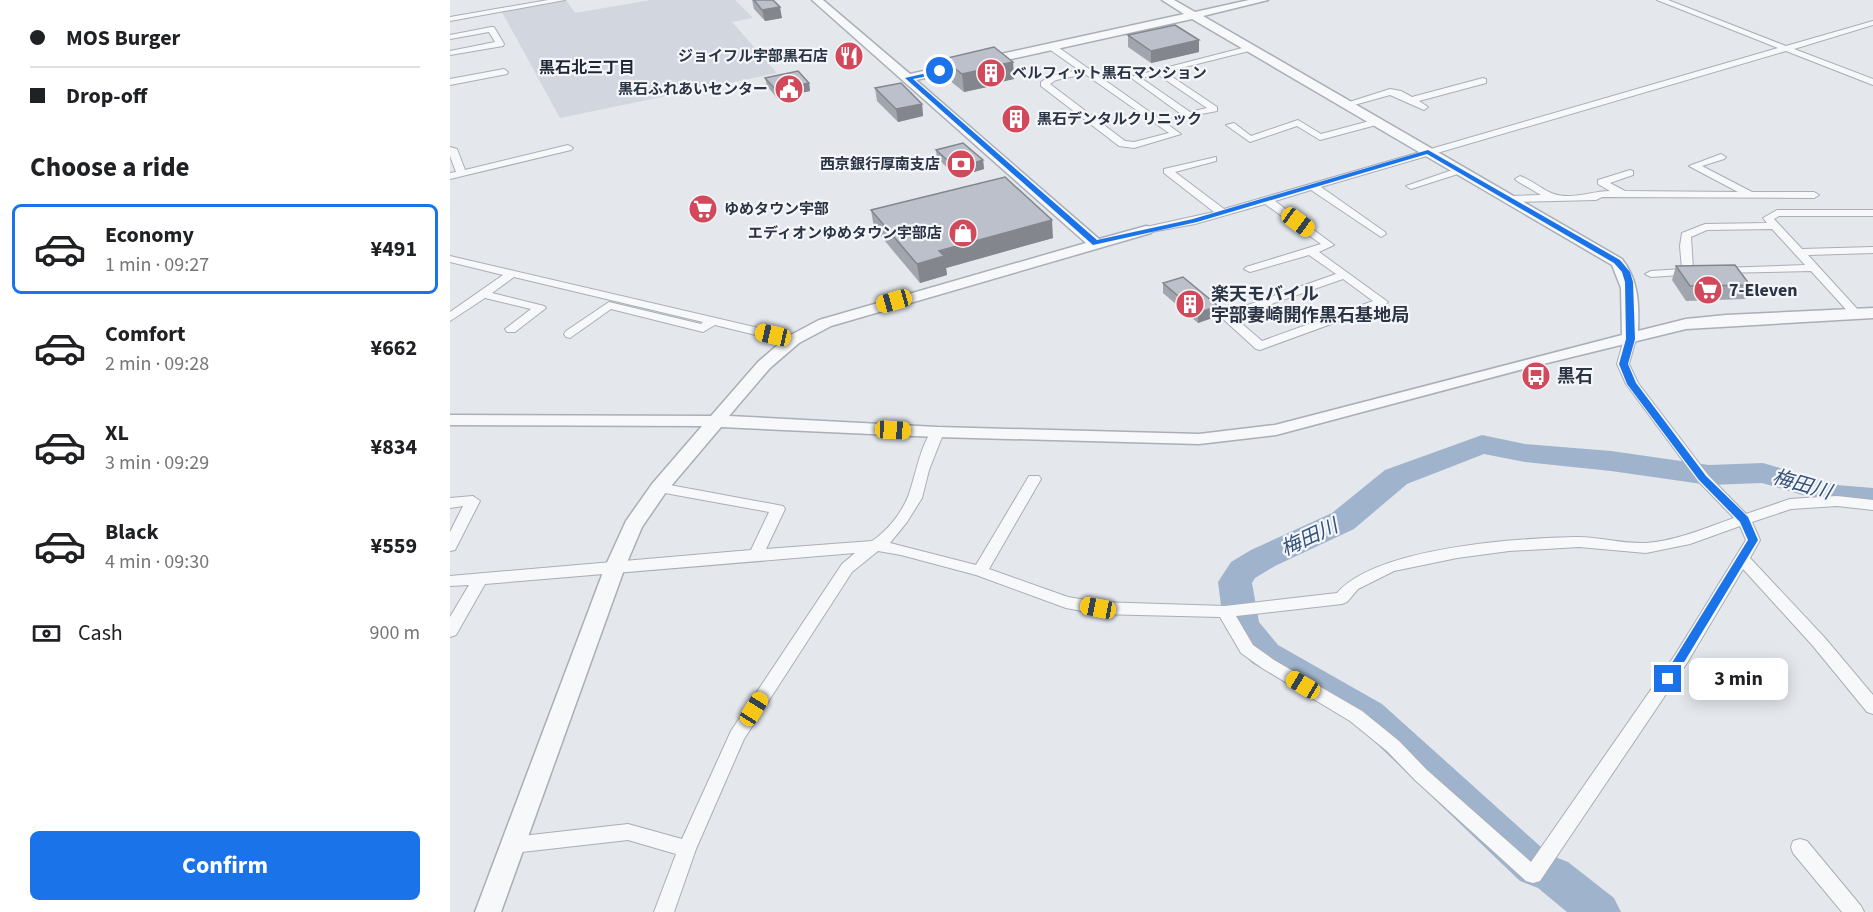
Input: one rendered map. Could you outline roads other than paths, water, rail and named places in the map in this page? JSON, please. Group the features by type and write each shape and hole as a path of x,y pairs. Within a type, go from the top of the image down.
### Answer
{"street":[{"path":"450,19 561,0"},
{"path":"817,0 1095,243"},
{"path":"1167,0 1597,248 1621,267 1629,282 1630,339 1623,364 1632,384 1693,466 1744,520 1753,540 1674,669 1538,869 1421,775 1393,746 1356,716 1247,649 1234,611"},
{"path":"908,78 1263,0"},
{"path":"1661,0 1873,82"},
{"path":"488,912 615,567 633,526 659,488 764,364 793,340 839,318 1095,243 1222,213 1873,23"},
{"path":"450,37 491,29 500,44 450,53"},
{"path":"1052,47 1176,134 1134,145 1122,144 1044,84 1053,78 1086,71"},
{"path":"1158,71 1214,109 1188,115 1134,77 1158,71 1250,48"},
{"path":"450,82 466,76 504,72"},
{"path":"1412,100 1483,81"},
{"path":"1455,89 1472,97"},
{"path":"1347,104 1398,93 1424,107"},
{"path":"1231,125 1250,139 1298,123 1320,137 1377,122"},
{"path":"450,176 568,148"},
{"path":"452,149 461,173"},
{"path":"1721,157 1694,166 1751,195"},
{"path":"1213,159 1167,171 1222,213"},
{"path":"1412,186 1461,170"},
{"path":"1623,194 1602,182 1630,173"},
{"path":"1520,179 1553,198"},
{"path":"1312,186 1381,234"},
{"path":"1512,199 1623,194 1814,195"},
{"path":"1250,270 1329,245 1267,200"},
{"path":"1856,314 1768,218 1777,213 1873,213"},
{"path":"1700,272 1684,246 1686,236 1695,230 1705,227 1774,226"},
{"path":"1798,252 1873,250"},
{"path":"1311,251 1382,302 1260,346 1226,316 1345,276"},
{"path":"450,259 793,340"},
{"path":"1651,274 1813,268"},
{"path":"450,317 513,273"},
{"path":"482,294 540,308 511,329"},
{"path":"570,334 609,305 703,328 713,321"},
{"path":"450,420 716,421 937,432 1199,439 1239,436 1276,430 1526,363 1703,322 1873,313"},
{"path":"664,912 687,849 742,728 847,568 861,555 886,539 897,526 915,498 922,470 937,432"},
{"path":"980,571 1034,479"},
{"path":"659,488 778,509 756,555"},
{"path":"450,504 473,501 450,546"},
{"path":"450,581 876,546 901,550 980,571 1066,602 1098,608 1234,611 1342,598 1353,585 1390,567 1457,554 1509,546 1580,542 1646,548 1685,540 1790,504 1837,501 1873,505"},
{"path":"1742,559 1819,642 1873,707"},
{"path":"450,631 480,579"},
{"path":"513,845 628,832 687,849"},
{"path":"1800,847 1854,912"}],"waterway":[{"name":"梅田川","path":"1599,912 1553,875 1535,868 1369,714 1265,654 1256,646 1242,622 1235,582 1243,570 1263,558 1343,521 1396,477 1482,444 1525,453 1611,461 1709,475 1763,473 1836,495 1873,498"}],"place":[{"name":"ジョイフル宇部黒石店","path":"849,56"},
{"name":"ベルフィット黒石マンション","path":"991,73"},
{"name":"黒石ふれあいセンター","path":"789,89"},
{"name":"黒石デンタルクリニック","path":"1016,119"},
{"name":"西京銀行厚南支店","path":"961,164"},
{"name":"ゆめタウン宇部","path":"703,209"},
{"name":"エディオンゆめタウン宇部店","path":"963,233"},
{"name":"7-Eleven","path":"1708,290"},
{"name":"楽天モバイル 宇部妻崎開作黒石基地局","path":"1190,304"},
{"name":"黒石","path":"1536,376"}],"district":[{"name":"黒石北三丁目","path":"587,67"}]}
